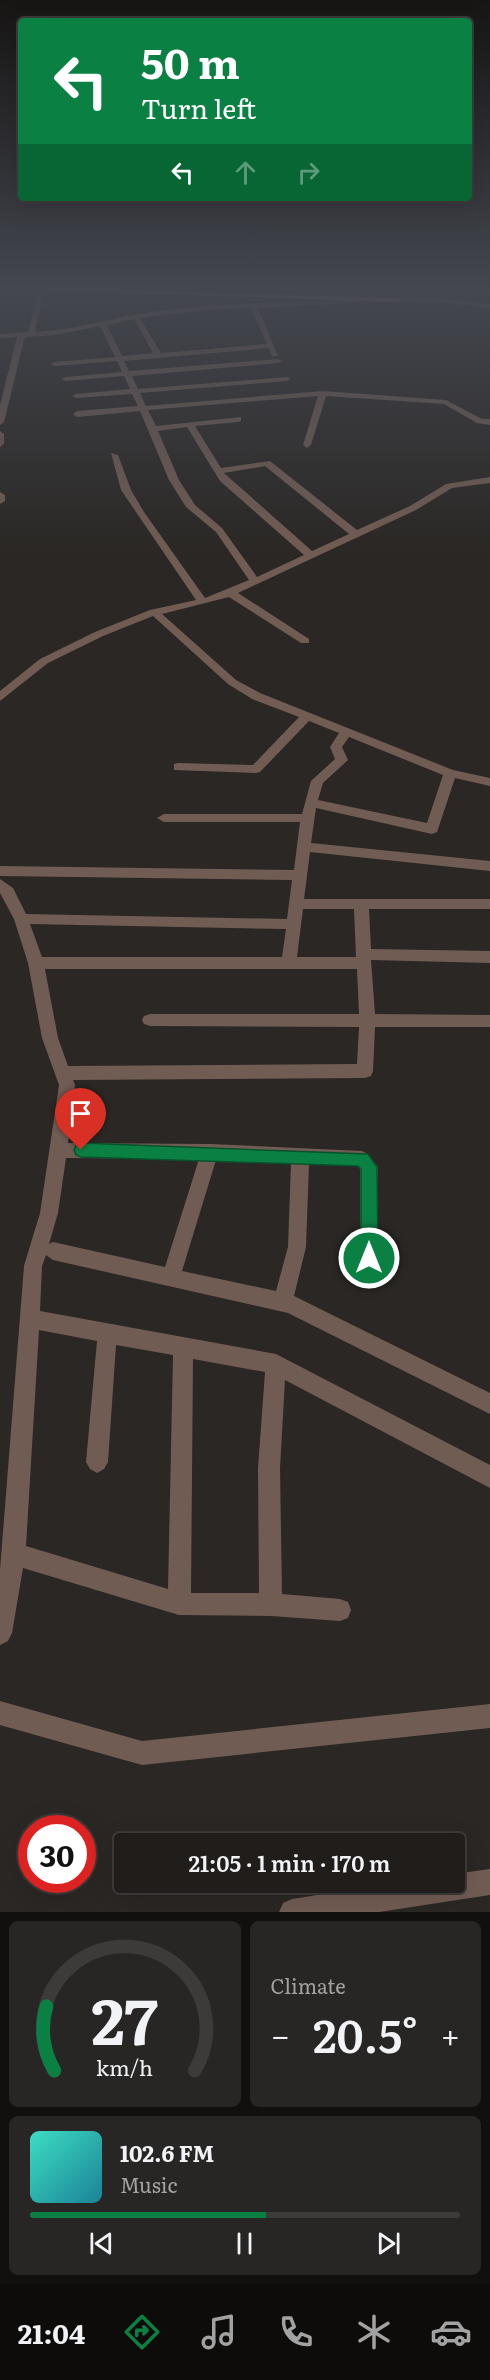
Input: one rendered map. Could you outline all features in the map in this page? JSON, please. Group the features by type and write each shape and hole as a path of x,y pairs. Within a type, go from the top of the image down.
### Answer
{"street":[{"path":"0,422 12,376"},
{"path":"66,380 104,376"},
{"path":"128,376 174,480 191,507 219,530 255,581"},
{"path":"76,396 287,378 295,394"},
{"path":"307,445 323,393"},
{"path":"77,414 323,393 446,402 480,421 490,422"},
{"path":"153,429 238,419"},
{"path":"190,424 224,479 311,556"},
{"path":"0,434 0,444"},
{"path":"114,454 126,490 203,602"},
{"path":"218,471 267,463 355,534"},
{"path":"0,697 44,661 154,612 203,602 230,593 413,508 449,486 490,480"},
{"path":"0,495 0,501"},
{"path":"230,593 305,641"},
{"path":"154,612 232,682 256,696 450,773 490,782"},
{"path":"178,767 256,769 307,716"},
{"path":"289,963 298,875 305,847 307,818 317,781 342,760 336,747 346,732"},
{"path":"312,803 432,829 450,773"},
{"path":"164,818 307,818"},
{"path":"305,847 490,866"},
{"path":"0,871 298,875"},
{"path":"0,884 8,892 21,919 36,963 50,1038 67,1085 60,1149 49,1213 33,1266 14,1554 0,1633"},
{"path":"64,1073 362,1072 367,1068 367,1019 362,958 361,903"},
{"path":"296,904 490,904"},
{"path":"21,919 293,924"},
{"path":"36,963 289,963 362,958 490,957"},
{"path":"150,1020 490,1021"},
{"path":"60,1149 210,1152 362,1159 369,1167 369,1280"},
{"path":"171,1277 210,1152"},
{"path":"283,1302 297,1247 300,1162"},
{"path":"53,1251 283,1302 490,1404"},
{"path":"29,1319 276,1364 490,1477"},
{"path":"97,1462 107,1333"},
{"path":"179,1604 183,1346"},
{"path":"271,1605 269,1468 276,1364"},
{"path":"14,1554 179,1604 271,1605 340,1610"},
{"path":"0,1713 142,1753 490,1716"},
{"path":"292,1912 490,1882"}],"route":[{"path":"81,1150 357,1157 369,1167 369,1258"}]}
